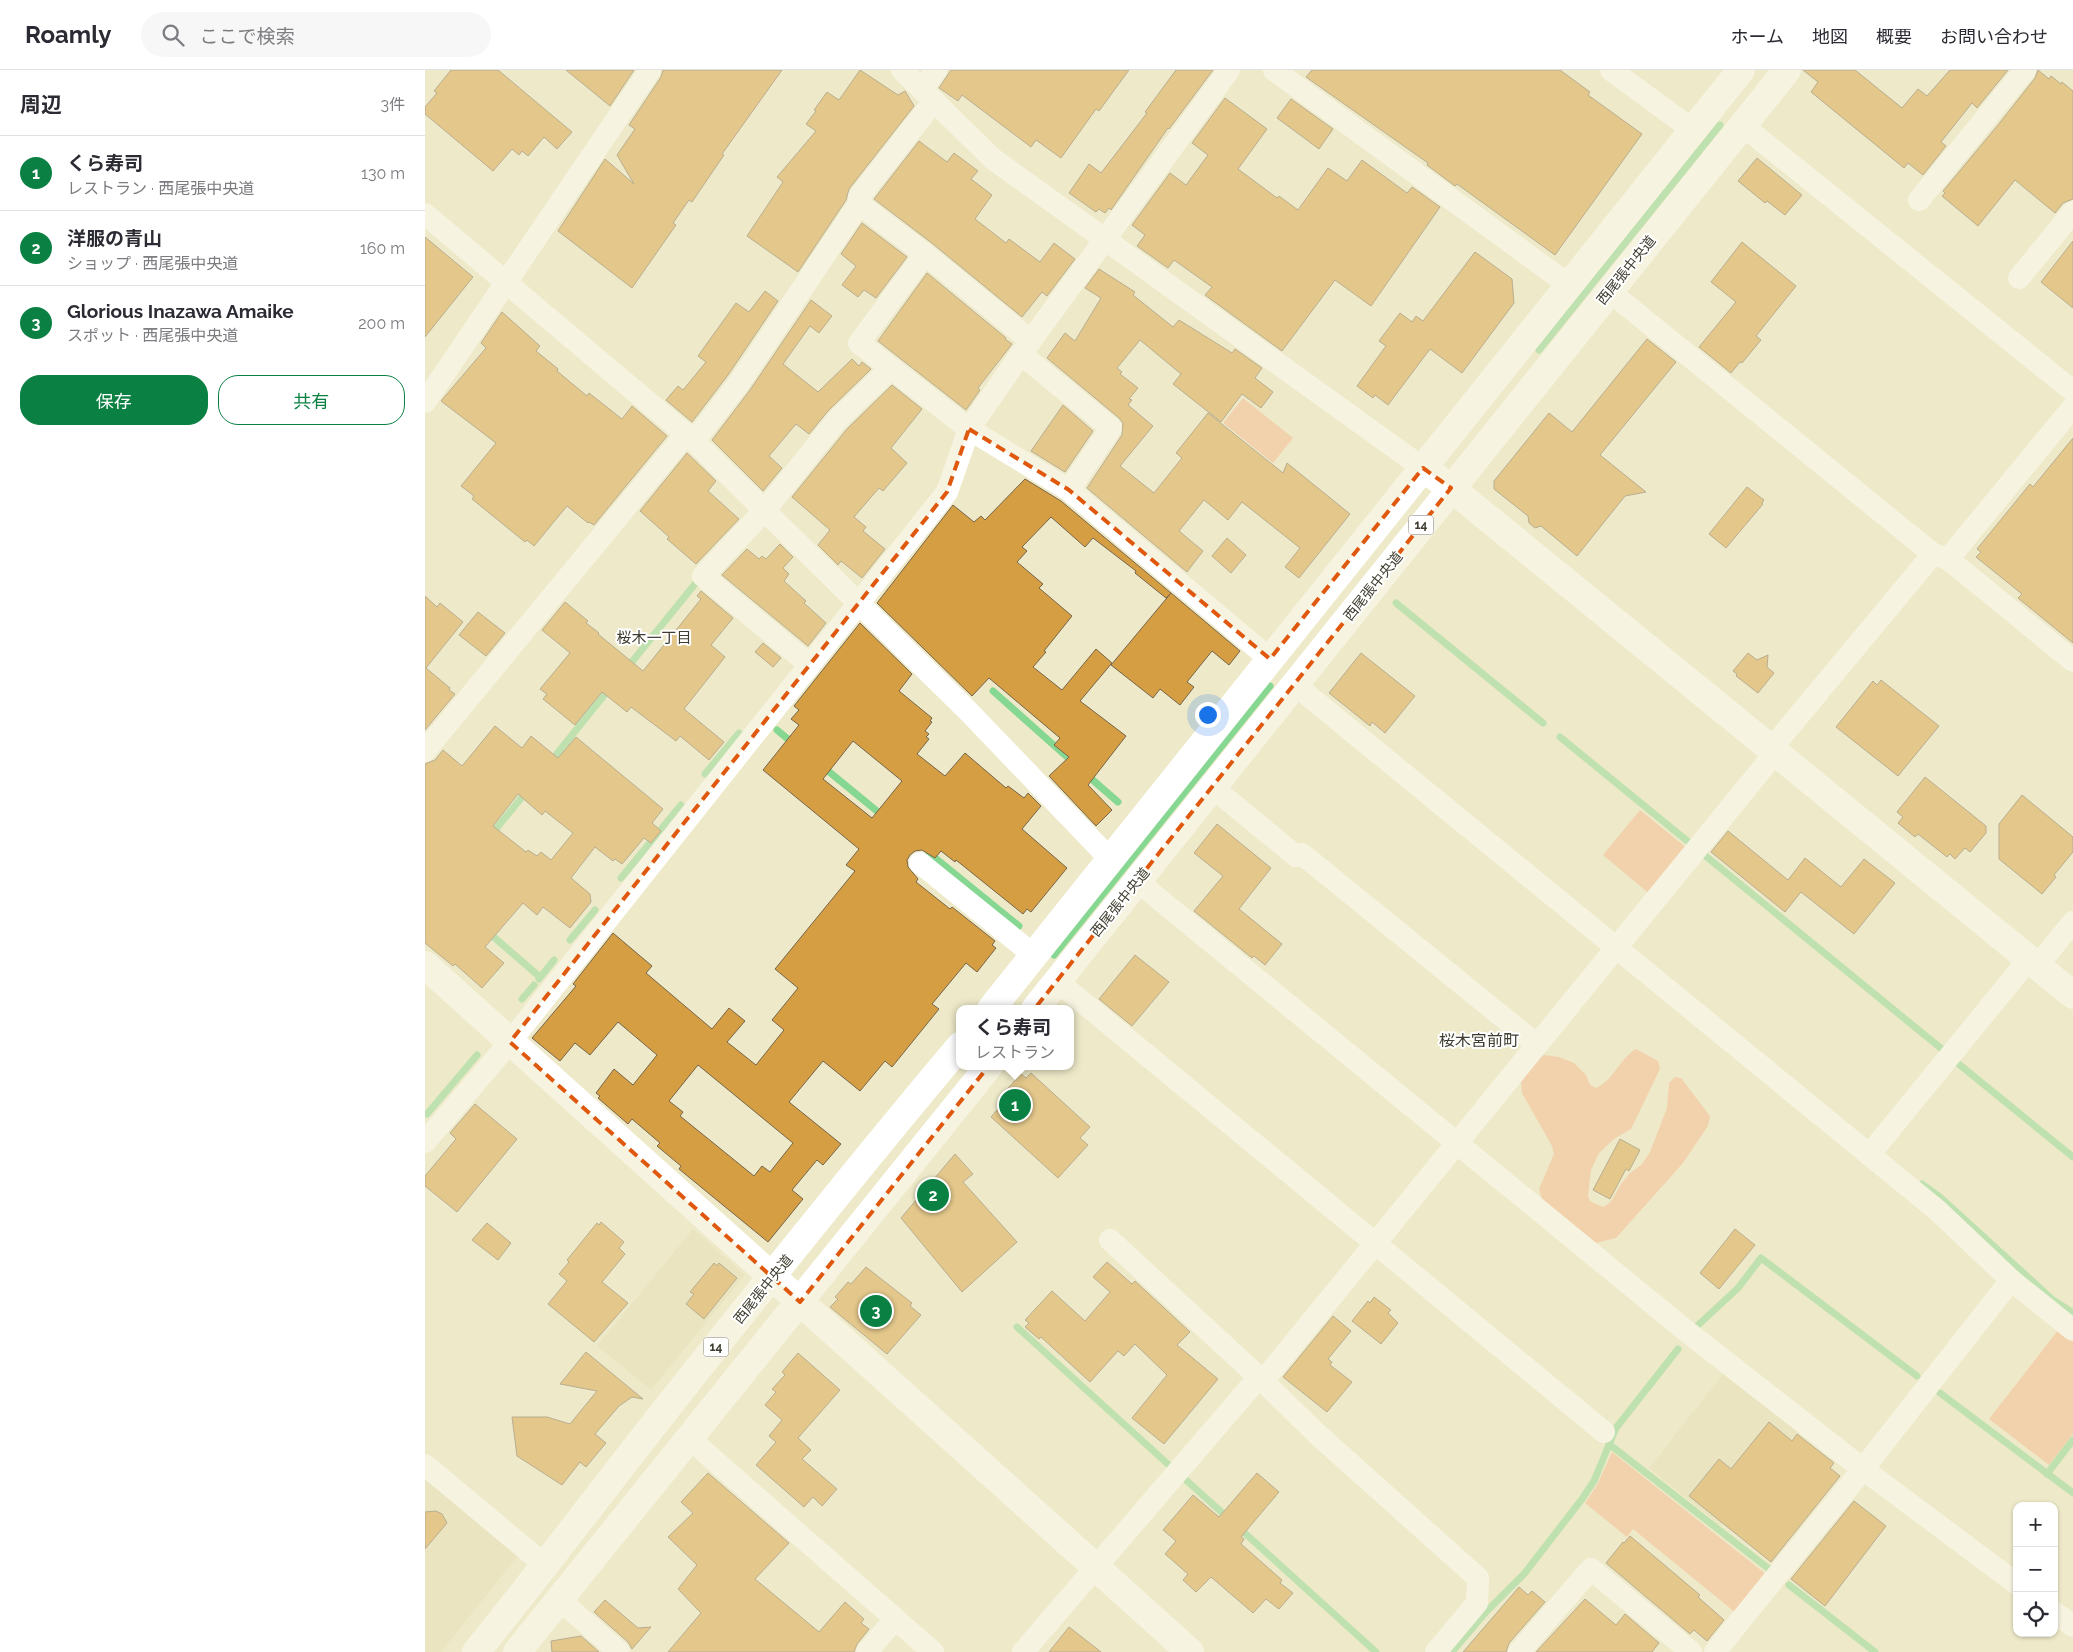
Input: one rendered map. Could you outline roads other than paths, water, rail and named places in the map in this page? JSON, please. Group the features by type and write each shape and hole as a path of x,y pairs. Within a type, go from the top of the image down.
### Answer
{"main road":[{"name":"14","path":"994,1005 1741,70"},
{"name":"西尾張中央道","path":"1038,1005 1787,70"},
{"path":"1423,468 1451,488 2073,995"},
{"path":"425,965 771,1278 1190,1652"},
{"name":"西尾張中央道","path":"476,1652 771,1278 956,1051"},
{"path":"517,1652 986,1070"}],"street":[{"path":"425,402 650,70"},
{"path":"902,70 993,159 1423,468"},
{"path":"425,751 690,437 739,383 859,204 859,197 928,95 936,70"},
{"path":"425,1142 510,1042 947,492 969,429 1229,70"},
{"path":"1274,70 1569,285"},
{"path":"1611,70 1693,130"},
{"path":"1919,200 2025,70"},
{"path":"1742,125 2073,391"},
{"path":"859,204 925,254 1111,428 1069,490"},
{"path":"2019,278 2073,212"},
{"path":"425,214 690,437 969,713 1111,860"},
{"path":"925,254 859,343 969,429 1069,490 1270,659"},
{"path":"1609,291 1940,557 2073,660"},
{"path":"811,665 703,576 765,510 837,420 891,368"},
{"path":"1023,1652 1095,1567 1261,1379 1375,1244 1616,948 1773,751 1940,557 2073,407"},
{"path":"1294,684 1937,1210 2011,1280 2073,1330"},
{"path":"1212,786 1296,856 1302,854 1537,1045"},
{"path":"920,863 1035,956"},
{"path":"1137,881 1685,1330 1863,1469 2013,1581"},
{"path":"1869,1154 2033,963 2073,922"},
{"path":"1057,981 1604,1432"},
{"path":"1110,1240 1261,1379 1316,1433 1478,1578 1477,1603 1436,1652"},
{"path":"1715,1652 1863,1469 2011,1280"},
{"path":"690,1439 933,1652"},
{"path":"425,1465 545,1566"},
{"path":"1521,1651 1591,1569 1691,1652"},
{"path":"560,1600 619,1652"},
{"path":"2058,1615 2073,1626"},
{"path":"867,1652 895,1618"}],"waterway":[{"path":"1539,350 1720,125"},
{"path":"627,668 699,579"},
{"path":"1396,603 1543,723"},
{"path":"1054,955 1270,686"},
{"path":"551,761 610,688"},
{"path":"993,691 1075,764"},
{"path":"777,730 794,744"},
{"path":"705,774 739,733"},
{"path":"1560,737 1691,844"},
{"path":"822,766 883,816"},
{"path":"1087,775 1118,802"},
{"path":"491,835 527,791"},
{"path":"621,878 681,805"},
{"path":"929,853 1019,926"},
{"path":"1702,853 1943,1050"},
{"path":"570,940 595,910"},
{"path":"488,932 540,977"},
{"path":"539,979 554,960"},
{"path":"522,999 534,985"},
{"path":"427,1114 477,1055"},
{"path":"1955,1061 2073,1157"},
{"path":"1922,1184 1940,1197 2053,1300 2073,1313"},
{"path":"1696,1327 1738,1288 1761,1258 1917,1376"},
{"path":"1017,1327 1170,1466"},
{"path":"1452,1652 1486,1612 1524,1574 1582,1499 1594,1481 1616,1428 1678,1349"},
{"path":"1940,1393 2073,1493"},
{"path":"2047,1474 2073,1440"},
{"path":"1609,1444 1769,1569"},
{"path":"1186,1480 1228,1518"},
{"path":"1238,1527 1376,1652"},
{"path":"1789,1585 1875,1652"}],"place":[{"name":"くら寿司","path":"1015,1105"},
{"name":"洋服の青山","path":"933,1195"},
{"name":"Glorious Inazawa Amaike","path":"876,1311"}],"district":[{"name":"桜木一丁目","path":"654,638"},
{"name":"桜木宮前町","path":"1479,1040"}]}
